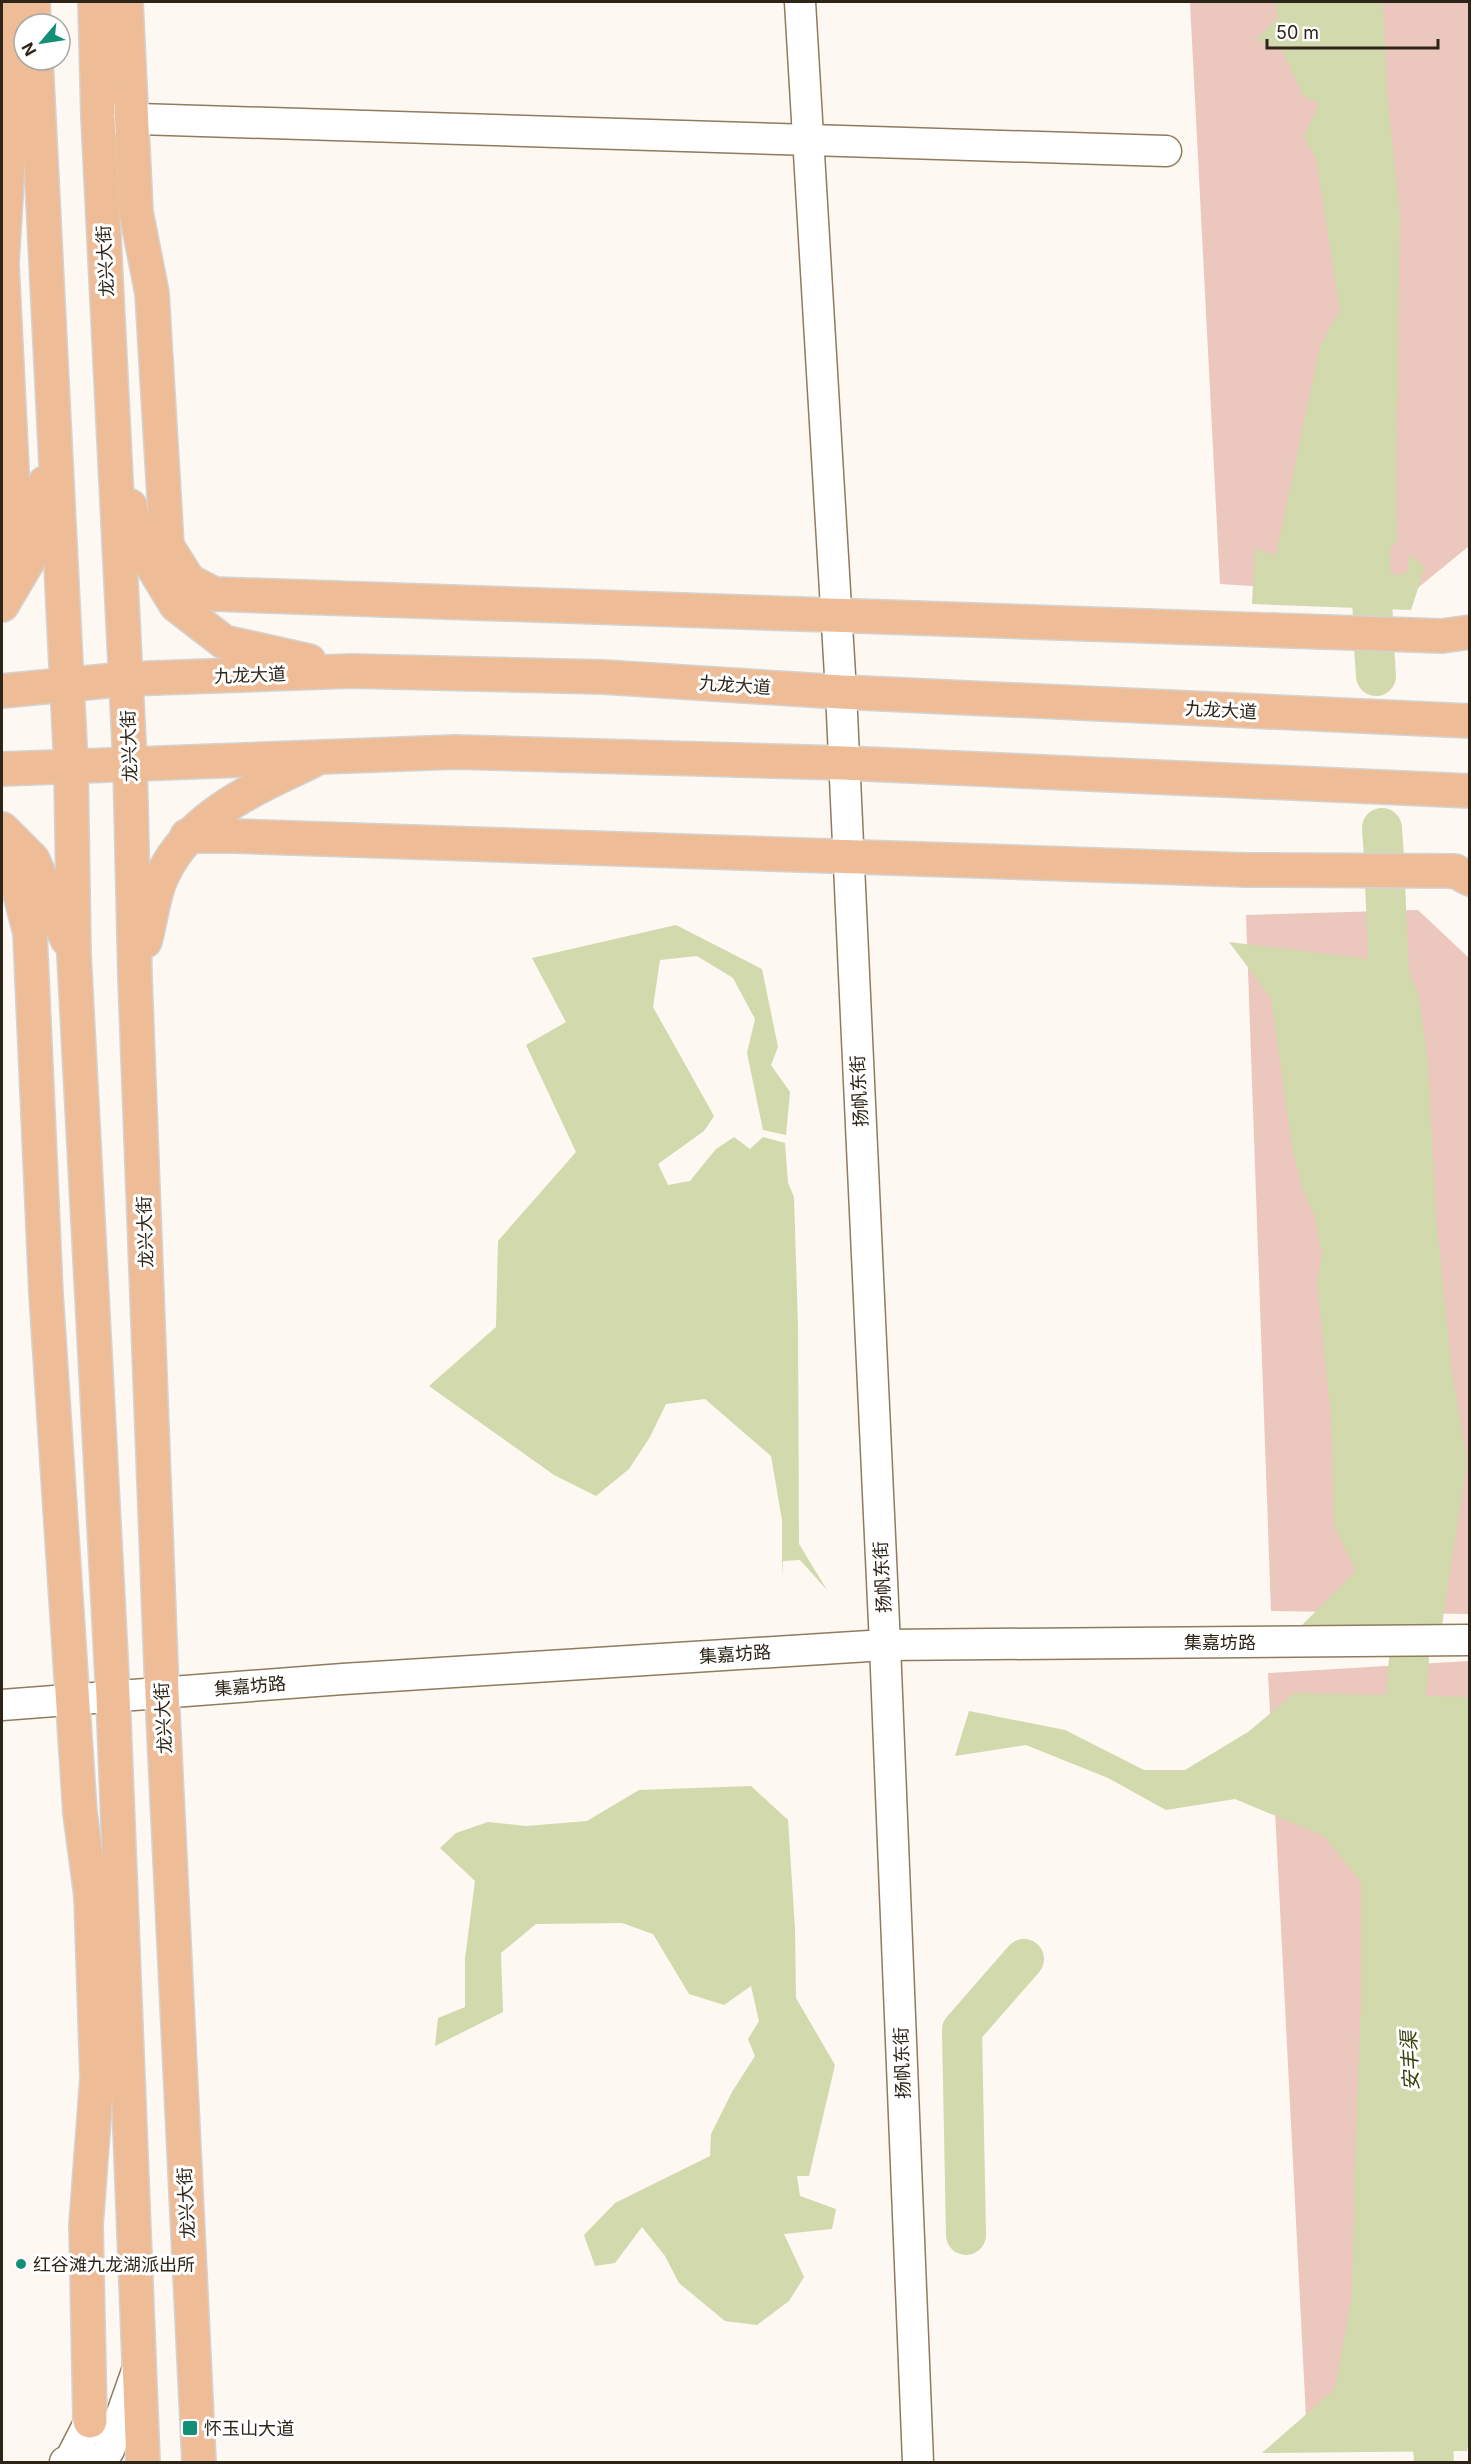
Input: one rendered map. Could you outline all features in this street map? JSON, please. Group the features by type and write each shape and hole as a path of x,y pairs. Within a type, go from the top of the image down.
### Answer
{"main road":[{"path":"2,561 9,548 14,511 2,264 10,129 4,2"},
{"name":"龙兴大街","path":"95,2 98,117 130,763 135,978 162,1693 199,2463"},
{"path":"126,2 136,212 152,293 167,546 189,581 214,594 1443,636 1470,632"},
{"path":"37,72 67,685 74,955 113,1696 143,2463"},
{"path":"113,430 137,540 176,605 224,642 351,671"},
{"path":"2,605 28,561 54,440"},
{"name":"九龙大道","path":"2,691 126,679 351,671 603,677 840,692 1470,722"},
{"path":"2,769 455,752 843,763 1470,791"},
{"path":"135,978 162,875 187,836 244,794 322,756"},
{"path":"187,836 1246,870 1455,871 1470,879"},
{"path":"3,848 33,860 74,955"},
{"path":"3,848 19,890 30,933 43,1226 80,1813 91,1896 97,2078 86,2225 90,2421"}],"street":[{"name":"扬帆东街","path":"800,2 848,856 885,1645 918,2463"},
{"path":"98,117 1166,151"},
{"name":"集嘉坊路","path":"2,1705 343,1679 885,1645 1470,1640"},
{"path":"100,2463 110,2450 140,2362"},
{"path":"65,2463 69,2460 90,2421"}],"shaded area":[{"path":"1190,2 1469,2 1469,546 1408,596 1220,584"},
{"path":"1418,910 1469,958 1469,1614 1271,1611 1246,915"},
{"path":"1469,1661 1469,2432 1307,2437 1268,1673"}],"water":[{"path":"1275,2 1383,2 1387,91 1400,216 1397,541 1385,554 1388,574 1406,574 1410,555 1425,567 1411,610 1252,604 1255,549 1276,555 1320,346 1340,310 1316,159 1304,136 1319,104 1303,95 1282,50 1256,39 1278,18"},
{"path":"676,925 762,969 778,1047 771,1065 790,1092 786,1135 763,1130 747,1053 755,1019 733,978 697,956 660,960 653,1007 714,1116 704,1131 658,1164 668,1185 690,1181 716,1149 734,1137 750,1149 763,1137 785,1143 788,1183 794,1197 798,1326 799,1544 827,1590 800,1560 783,1561 782,1575 782,1520 771,1456 705,1399 666,1404 650,1437 629,1469 596,1496 554,1475 429,1386 496,1327 498,1241 576,1152 526,1045 566,1022 532,958"},
{"path":"1229,942 1406,964 1419,996 1428,1062 1436,1217 1452,1372 1467,1461 1442,1625 1302,1625 1356,1571 1334,1526 1331,1418 1317,1282 1322,1254 1315,1217 1303,1190 1292,1147 1271,998"},
{"path":"1295,1693 1467,1697 1469,1705 1470,2435 1467,2451 1262,2453 1335,2389 1352,2295 1361,2004 1361,1882 1324,1836 1235,1799 1166,1810 1108,1778 1026,1745 955,1756 969,1711 1065,1730 1144,1770 1185,1770 1248,1732"},
{"path":"751,1786 788,1820 795,1929 796,1998 835,2065 809,2176 797,2176 800,2196 836,2209 832,2229 784,2234 804,2277 789,2301 757,2325 725,2321 679,2283 665,2256 642,2227 615,2263 595,2266 584,2235 615,2203 710,2156 711,2134 732,2092 755,2056 748,2039 759,2021 751,1986 724,2005 689,1994 653,1934 622,1923 536,1924 501,1953 503,2012 435,2046 438,2018 465,2007 465,1959 475,1881 440,1848 456,1833 488,1822 526,1826 587,1821 639,1790"}],"waterway":[{"path":"1370,552 1373,621"},
{"path":"1374,646 1376,676"},
{"path":"1382,828 1384,858"},
{"path":"1385,883 1391,1018"},
{"name":"安丰渠","path":"1401,1752 1409,1660"},
{"path":"966,2235 962,2030 1024,1959"},
{"name":"安丰渠","path":"1430,2396 1434,2462"}],"place":[{"name":"红谷滩九龙湖派出所","path":"21,2264"},
{"name":"怀玉山大道","path":"190,2428"}]}
